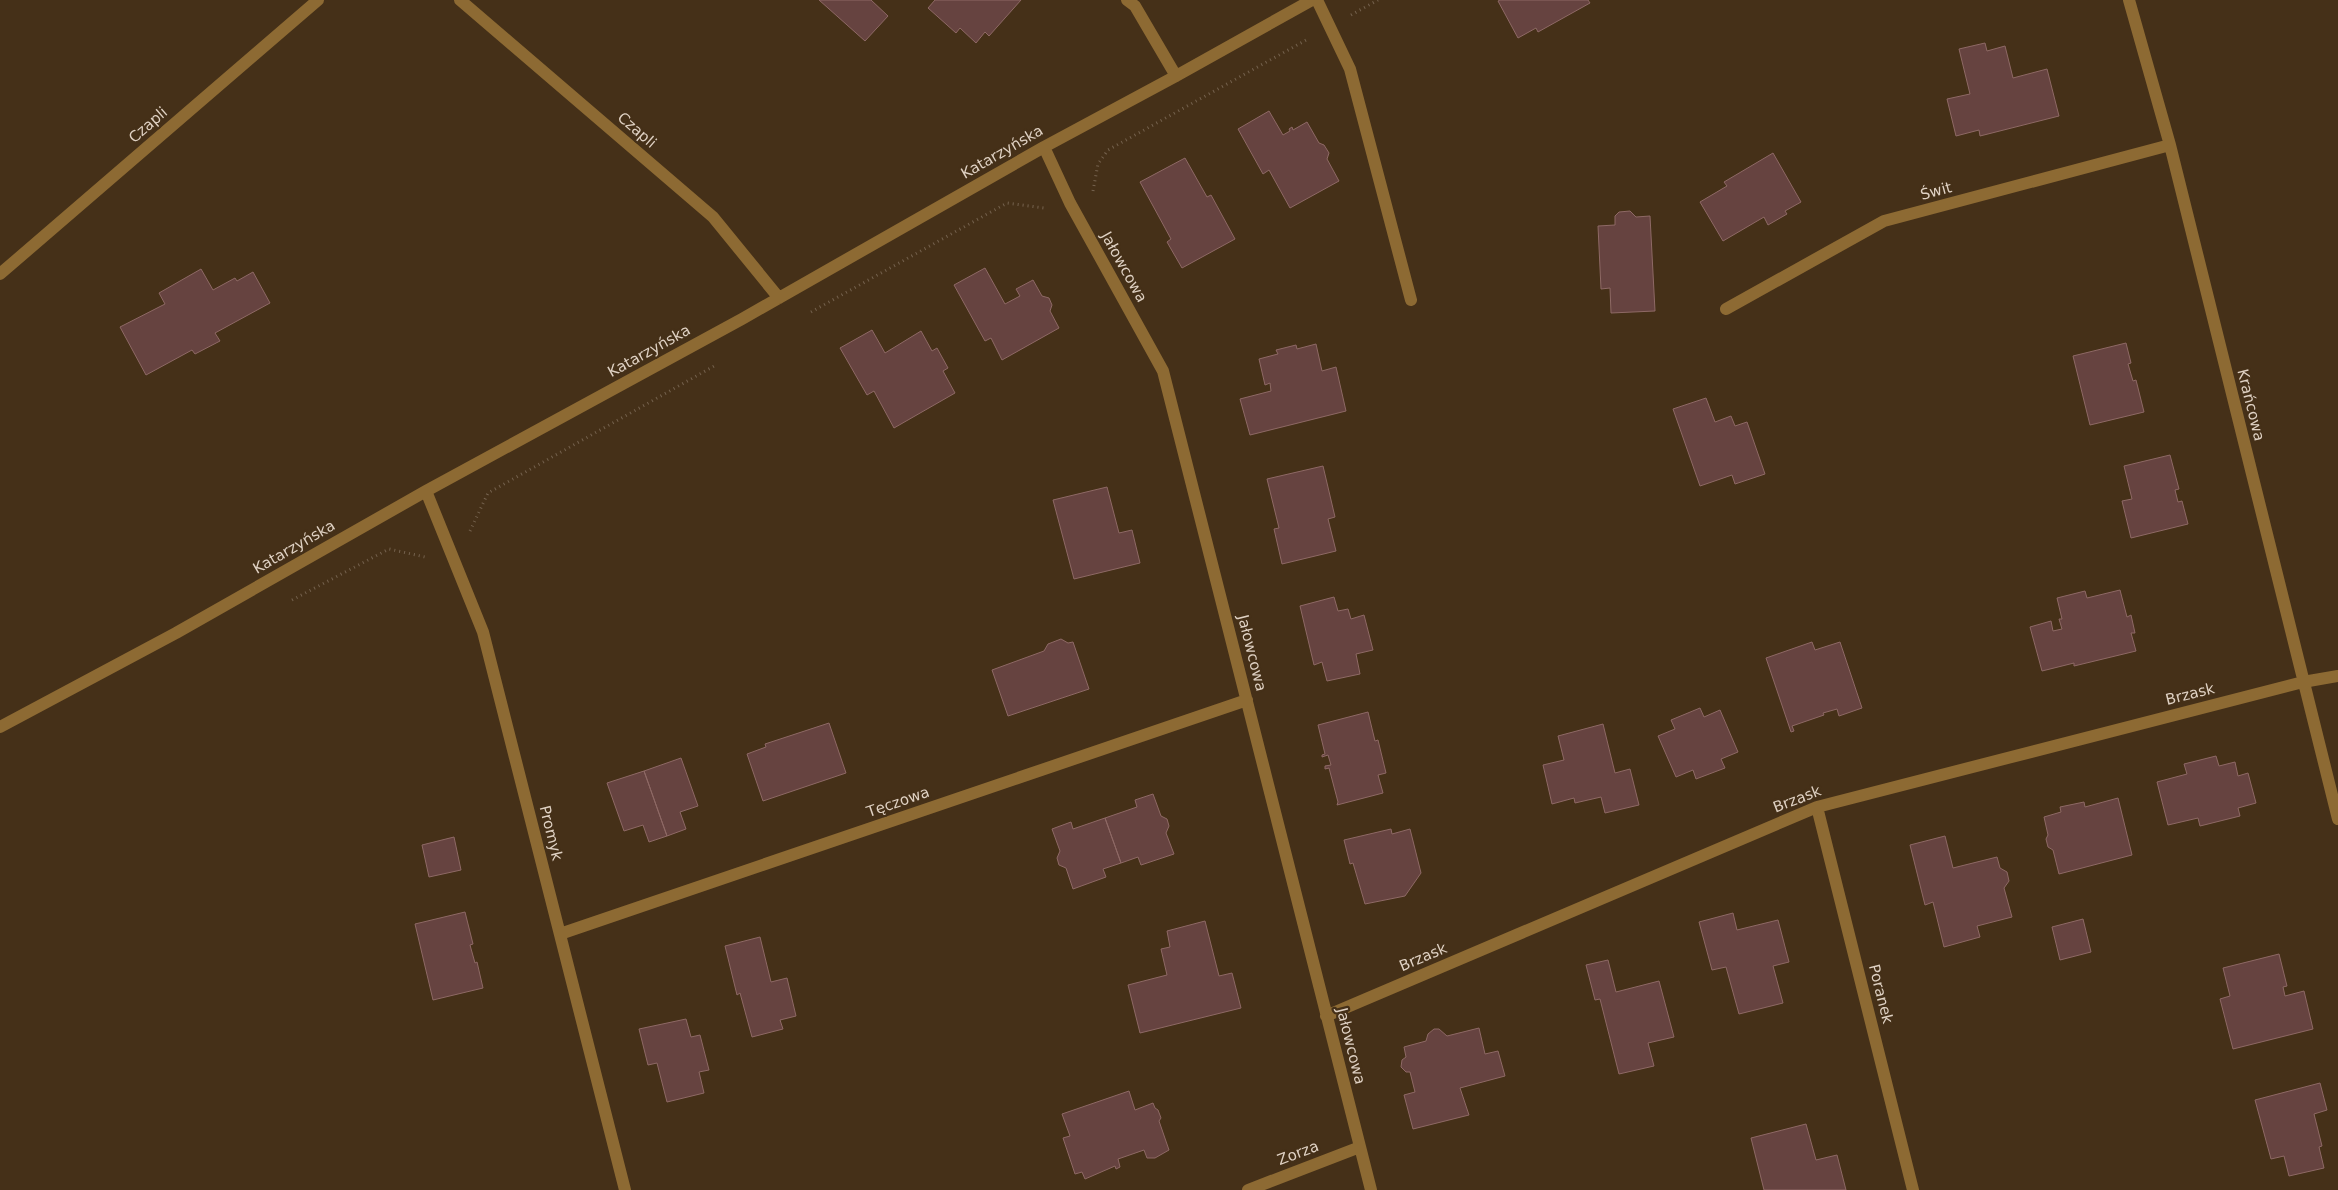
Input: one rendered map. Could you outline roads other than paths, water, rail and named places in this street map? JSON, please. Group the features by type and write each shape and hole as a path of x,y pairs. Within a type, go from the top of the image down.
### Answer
{"street":[{"name":"Czapli","path":"0,274 318,0"},
{"name":"Czapli","path":"460,0 713,217 779,298"},
{"path":"1127,0 1134,6 1176,76"},
{"name":"Katarzyńska","path":"0,727 176,633 426,491 779,298 1044,147 1312,0"},
{"path":"1317,0 1350,69 1412,300"},
{"name":"Krańcowa","path":"2129,0 2170,146 2338,819"},
{"name":"Świt","path":"1726,309 1884,221 2170,146"},
{"name":"Jałowcowa","path":"1044,147 1070,203 1162,371 1370,1190"},
{"name":"Promyk","path":"426,491 483,632 625,1190"},
{"name":"Brzask","path":"1326,1016 1817,807 2303,682 2338,676"},
{"name":"Tęczowa","path":"560,934 1247,700"},
{"name":"Poranek","path":"1817,807 1913,1190"},
{"name":"Zorza","path":"1248,1190 1360,1147"}]}
